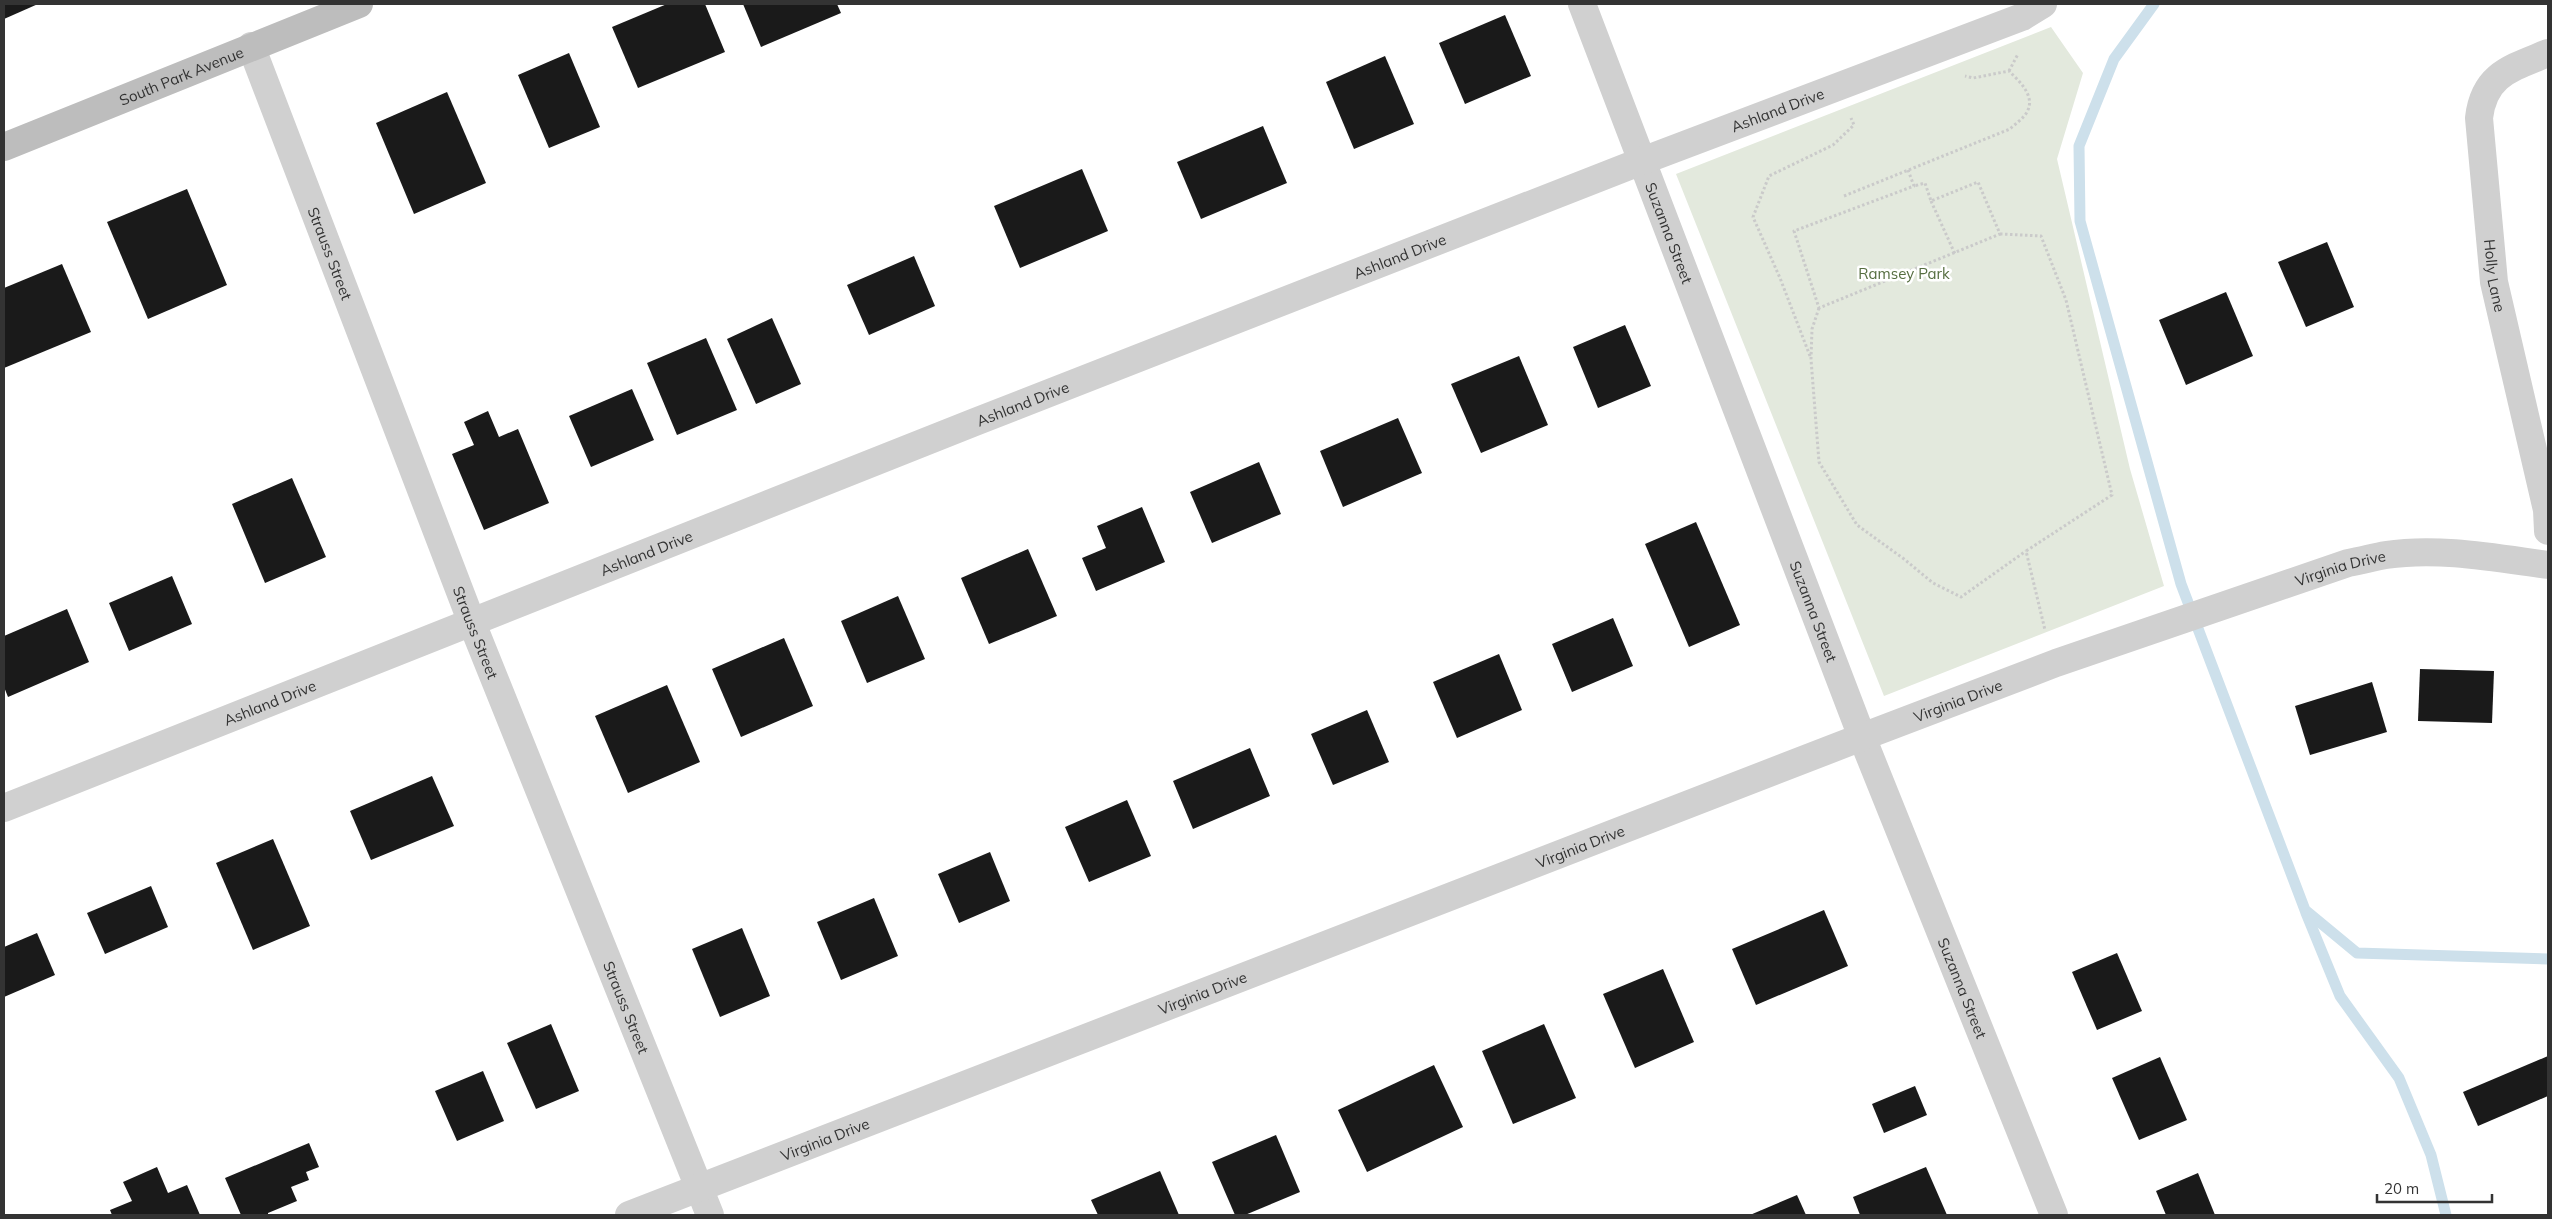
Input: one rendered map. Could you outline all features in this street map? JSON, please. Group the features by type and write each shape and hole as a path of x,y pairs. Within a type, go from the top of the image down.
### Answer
{"street":[{"name":"South Park Avenue","path":"4,147 250,46 359,4"},
{"name":"Suzanna Street","path":"1582,4 1862,736 2054,1215"},
{"name":"Ashland Drive","path":"4,808 975,422 1642,161 2022,17 2042,4"},
{"name":"Strauss Street","path":"250,46 472,623 710,1215"},
{"name":"Holly Lane","path":"2548,53 2507,70 2498,76 2484,95 2479,118 2494,282 2547,510 2548,531"},
{"name":"Virginia Drive","path":"629,1215 1862,736 2056,663 2348,563 2387,555 2481,556 2548,565"}],"path":[{"path":"1844,196 2010,128 2028,112 2030,98 2022,85 2009,71 1973,78 1963,76 1960,70"},
{"path":"1811,359 1780,278 1753,217 1769,176 1833,145 1854,124 1840,85"},
{"path":"1908,170 1914,186"},
{"path":"1931,201 1978,182 2000,234"},
{"path":"1819,308 1954,254 2000,234 2041,236 2066,300 2112,495 2026,551 1961,598 1933,583 1857,525 1819,462 1811,359 1812,329 1819,308 1794,231 1925,183 1954,254"},
{"path":"2026,551 2037,605 2056,663"}],"green space":[{"name":"Ramsey Park","path":"2051,27 2083,73 2057,159 2130,469 2164,586 1884,696 1676,174"}],"building":[{"path":"4,4 38,4 4,19"},
{"path":"667,4 705,4 725,52 638,88 612,27"},
{"path":"743,4 837,4 841,13 761,47"},
{"path":"1505,15 1531,76 1465,104 1439,43"},
{"path":"569,53 600,127 549,148 518,75"},
{"path":"1385,56 1414,124 1354,149 1326,82"},
{"path":"447,92 486,183 414,214 376,123"},
{"path":"1263,126 1287,183 1201,219 1177,162"},
{"path":"1082,169 1108,231 1020,268 994,206"},
{"path":"187,189 227,285 148,319 107,222"},
{"path":"2327,242 2354,307 2306,327 2278,262"},
{"path":"914,256 935,306 869,335 847,285"},
{"path":"62,264 91,332 4,368 4,288"},
{"path":"2226,292 2253,356 2186,385 2159,320"},
{"path":"772,318 801,384 756,404 727,339"},
{"path":"1625,325 1651,386 1598,408 1573,347"},
{"path":"706,338 737,410 677,435 647,363"},
{"path":"1519,356 1548,425 1481,453 1451,384"},
{"path":"632,389 654,440 591,467 569,416"},
{"path":"488,411 499,437 518,429 549,503 484,530 452,454 474,445 464,422"},
{"path":"1398,418 1422,473 1343,507 1320,451"},
{"path":"1259,462 1281,514 1212,543 1190,492"},
{"path":"292,478 326,557 265,583 232,504"},
{"path":"1142,507 1165,562 1096,591 1082,558 1106,548 1097,526"},
{"path":"1696,522 1740,625 1689,647 1645,544"},
{"path":"1028,549 1057,616 989,644 961,578"},
{"path":"172,576 192,624 129,651 109,603"},
{"path":"898,596 925,659 867,683 841,621"},
{"path":"67,609 89,662 8,697 4,687 4,636"},
{"path":"1613,618 1633,666 1572,692 1552,644"},
{"path":"784,638 813,706 741,737 712,669"},
{"path":"1499,654 1522,710 1457,738 1433,682"},
{"path":"2420,669 2494,671 2492,723 2418,721"},
{"path":"2372,682 2387,732 2310,755 2295,706"},
{"path":"667,685 700,762 628,793 595,716"},
{"path":"1367,710 1389,762 1333,785 1311,734"},
{"path":"1250,748 1270,796 1193,829 1173,781"},
{"path":"432,776 454,826 371,860 350,811"},
{"path":"1127,800 1151,856 1089,882 1065,827"},
{"path":"273,839 310,926 253,950 216,863"},
{"path":"990,852 1010,901 959,923 938,874"},
{"path":"151,886 168,927 105,954 87,913"},
{"path":"874,898 898,956 841,980 817,922"},
{"path":"1824,910 1848,966 1756,1005 1732,949"},
{"path":"742,928 770,996 720,1017 692,949"},
{"path":"37,933 55,975 4,997 4,947"},
{"path":"2117,953 2142,1011 2097,1030 2072,972"},
{"path":"1663,969 1694,1042 1635,1068 1603,994"},
{"path":"551,1024 579,1091 536,1109 507,1043"},
{"path":"1544,1024 1576,1098 1513,1124 1482,1051"},
{"path":"2548,1056 2548,1096 2478,1126 2463,1092"},
{"path":"2160,1057 2187,1120 2139,1140 2112,1078"},
{"path":"1434,1065 1463,1127 1367,1172 1338,1110"},
{"path":"483,1071 504,1121 457,1141 435,1091"},
{"path":"1915,1086 1927,1115 1884,1133 1872,1104"},
{"path":"1276,1135 1300,1192 1245,1215 1235,1215 1212,1162"},
{"path":"309,1143 319,1167 306,1172 309,1180 291,1187 297,1201 268,1213 268,1215 241,1215 225,1178"},
{"path":"157,1167 168,1193 187,1185 200,1215 112,1215 110,1210 132,1201 123,1182"},
{"path":"1926,1167 1947,1215 1860,1215 1853,1197"},
{"path":"1160,1171 1179,1215 1098,1215 1091,1200"},
{"path":"2198,1173 2215,1215 2166,1215 2156,1191"},
{"path":"1797,1195 1806,1215 1750,1215"}],"waterway":[{"path":"2154,4 2114,59 2079,146 2080,221 2181,584 2305,910 2357,953 2548,959"},
{"path":"2306,913 2340,996 2399,1078 2431,1155 2446,1215"}]}
